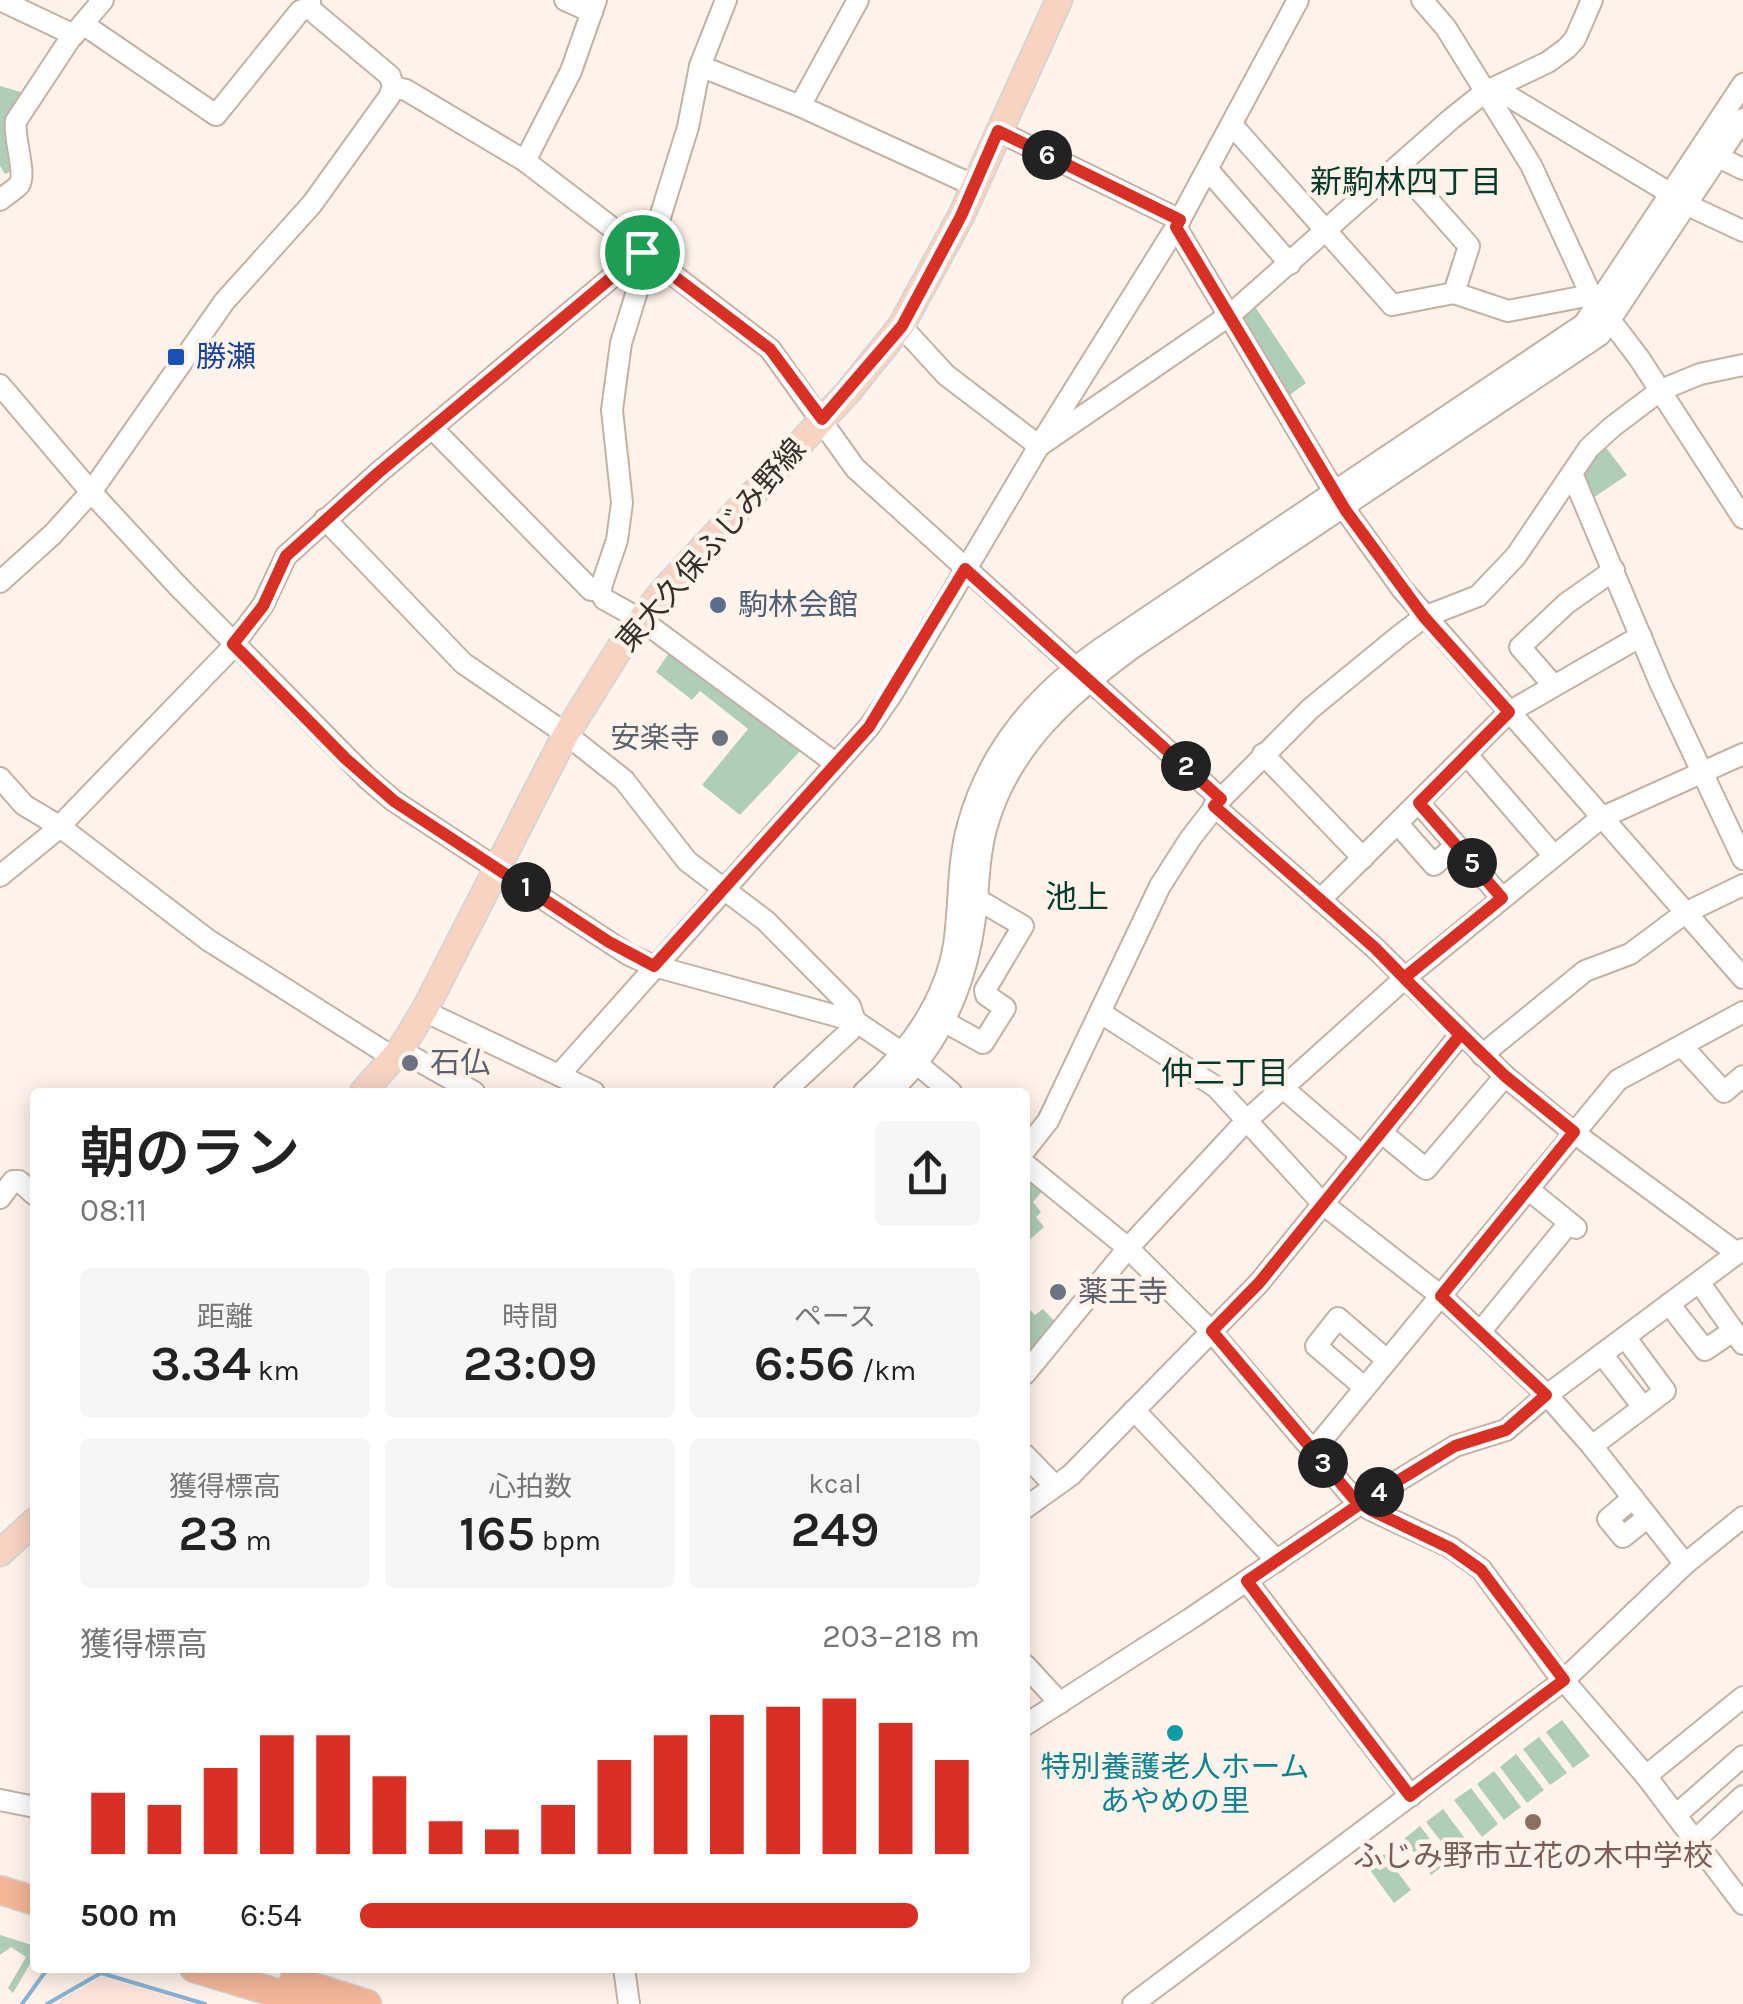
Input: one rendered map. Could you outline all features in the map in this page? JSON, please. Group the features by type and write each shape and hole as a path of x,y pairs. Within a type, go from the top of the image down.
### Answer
{"highway":[{"path":"0,1890 30,1900"},
{"path":"0,1907 30,1916"},
{"path":"201,1973 241,1996 265,2004"},
{"path":"209,1973 313,2004"},
{"path":"265,1973 367,2004"}],"main road":[{"name":"東大久保ふじみ野線","path":"367,1088 397,1054 424,1011 566,734 640,618 902,326 974,186 1051,2"}],"street":[{"path":"0,0 78,30 216,115 300,11 310,4 390,76 393,87 390,98 312,204 224,302 91,492 53,534 0,582"},
{"path":"0,200 23,176 14,135 16,121 103,0"},
{"path":"526,161 571,72 594,6 565,0"},
{"path":"726,0 700,66 688,127 644,254 615,372 612,410 622,503 617,540 600,590 604,599 640,618 835,763"},
{"path":"800,106 858,0"},
{"path":"559,1075 869,727 892,694 1039,446 1178,224 1298,0"},
{"path":"1422,0 1490,90 1600,307 1660,390 1743,518"},
{"path":"1039,446 1230,315 1490,90 1548,62 1567,48 1592,0"},
{"path":"700,66 800,106 974,186"},
{"path":"892,1088 910,1059 946,975 953,949 967,829 987,772 1026,714 1339,500 1584,324 1679,198 1743,84"},
{"path":"393,87 406,90 526,161 770,349 855,468 1083,673 1460,1035 1574,1132 1740,1251 1546,1395 1506,1430 1455,1446 1360,1504 1030,1722"},
{"path":"1490,90 1743,232"},
{"path":"1679,198 1718,157 1743,119"},
{"path":"1232,125 1392,305 1454,292 1508,312 1600,307"},
{"path":"998,131 1178,224 1339,500 1424,617 1743,978"},
{"path":"1718,157 1743,169"},
{"path":"1398,166 1469,246 1454,292"},
{"path":"1208,170 1290,264"},
{"path":"0,876 59,826 202,680 263,606 286,556 325,518 644,254"},
{"path":"902,326 946,374 1039,446"},
{"path":"1030,1143 1048,1120 1160,886 1218,803 1310,708 1424,617 1478,596 1516,556 1589,448 1660,390 1700,374 1742,365"},
{"path":"0,385 91,492 233,644 394,801 609,942 654,966 855,1021 946,1088"},
{"path":"432,428 592,590 600,590"},
{"path":"1573,476 1701,772 1743,858"},
{"path":"325,518 463,663 566,734 624,780 687,861 795,947 850,1006 855,1021 850,1031 788,1088"},
{"path":"1554,686 1520,647 1567,603 1614,570"},
{"path":"1320,900 1509,712 1641,636"},
{"path":"870,1088 910,1059 944,1022 958,994 970,954 983,838 1006,777 1032,736 1083,673"},
{"path":"1263,754 1363,858"},
{"path":"1030,1368 1128,1248 1246,1121 1404,978 1601,818 1743,754"},
{"path":"1467,755 1554,856"},
{"path":"0,778 24,805 59,826 208,940 397,1054 466,1088"},
{"path":"1419,803 1502,898"},
{"path":"1722,814 1743,804"},
{"path":"1398,824 1434,865 1456,845"},
{"path":"1482,1055 1584,971 1630,954 1685,913 1743,885"},
{"path":"944,1022 983,1043 1004,1008 985,990 1023,926 977,899"},
{"path":"424,1011 586,1088"},
{"path":"1313,1451 1618,1080 1743,1012"},
{"path":"1101,1013 1216,1088 1322,1204 1441,1296 1480,1332 1592,1446 1685,1564"},
{"path":"1030,1504 1071,1475 1259,1283 1460,1035"},
{"path":"1682,1046 1724,1092 1743,1076"},
{"path":"1382,1133 1426,1169 1505,1076"},
{"path":"1283,1088 1362,1156"},
{"path":"1030,1168 1128,1248 1212,1331 1360,1504 1466,1556 1491,1582 1564,1680 1646,1776 1742,1901"},
{"path":"0,1198 13,1181 20,1181 30,1190"},
{"path":"1480,1332 1572,1225 1528,1189"},
{"path":"1669,1304 1704,1350 1738,1338 1699,1282"},
{"path":"1364,1388 1316,1346 1338,1318 1387,1360"},
{"path":"1592,1446 1665,1390 1626,1337"},
{"path":"1602,1354 1643,1407"},
{"path":"1134,1410 1276,1562"},
{"path":"1030,1461 1055,1486"},
{"path":"1632,1498 1608,1519 1623,1537 1648,1516"},
{"path":"1133,2004 1564,1680 1685,1564 1743,1517"},
{"path":"1247,1581 1410,1796"},
{"path":"1030,1671 1060,1703"},
{"path":"1646,1776 1743,1696"},
{"path":"1676,1816 1743,1756"},
{"path":"0,1800 30,1806"},
{"path":"1695,1840 1740,1806"},
{"path":"628,1973 629,2004"}],"shaded area":[{"path":"102,1976 194,2004 54,2004"}],"green space":[{"path":"0,86 28,94 17,169 5,174 0,166"},
{"path":"1254,305 1306,383 1284,399 1239,319"},
{"path":"1604,445 1627,475 1590,500 1583,475"},
{"path":"673,647 806,745 740,815 702,785 748,729 700,691 692,700 656,672"},
{"path":"1030,1180 1043,1190 1033,1202 1041,1212 1036,1217 1044,1227 1030,1240"},
{"path":"1043,1309 1059,1326 1030,1361 1030,1310 1035,1315"},
{"path":"1562,1720 1590,1756 1573,1768 1546,1732"},
{"path":"1539,1737 1567,1773 1550,1785 1523,1749"},
{"path":"1516,1754 1544,1790 1527,1803 1500,1767"},
{"path":"1494,1771 1521,1807 1504,1820 1477,1784"},
{"path":"1471,1788 1498,1824 1482,1837 1454,1800"},
{"path":"1443,1809 1470,1845 1454,1858 1426,1822"},
{"path":"1420,1826 1448,1862 1431,1875 1404,1839"},
{"path":"1384,1854 1411,1890 1394,1903 1367,1866"},
{"path":"0,1935 30,1944 30,1964 13,1993 8,1988 26,1957 11,1947 0,1955"}],"waterway":[{"path":"22,2004 44,1973"},
{"path":"47,2004 101,1973 205,2004"}],"place":[{"name":"勝瀬","path":"176,357"},
{"name":"駒林会館","path":"718,605"},
{"name":"安楽寺","path":"720,738"},
{"name":"石仏","path":"410,1063"},
{"name":"薬王寺","path":"1058,1292"},
{"name":"特別養護老人ホーム あやめの里","path":"1175,1733"},
{"name":"ふじみ野市立花の木中学校","path":"1533,1822"}],"district":[{"name":"新駒林四丁目","path":"1406,182"},
{"name":"池上","path":"1077,897"},
{"name":"仲二丁目","path":"1225,1073"}],"route":[{"path":"642,252 325,518 286,556 263,606 233,644 346,759 394,801 629,955 654,966 869,727 965,569 1176,756 1221,799 1214,806 1375,948 1460,1035 1259,1283 1212,1331 1354,1499 1360,1504 1371,1510 1466,1556 1481,1570 1564,1680 1410,1796 1247,1581 1360,1504 1455,1446 1506,1430 1546,1395 1441,1296 1574,1132 1505,1076 1460,1035 1404,978 1502,898 1419,803 1509,712 1424,617 1346,511 1176,227 1180,220 998,131 961,216 902,326 822,419 770,349 642,252"}]}
